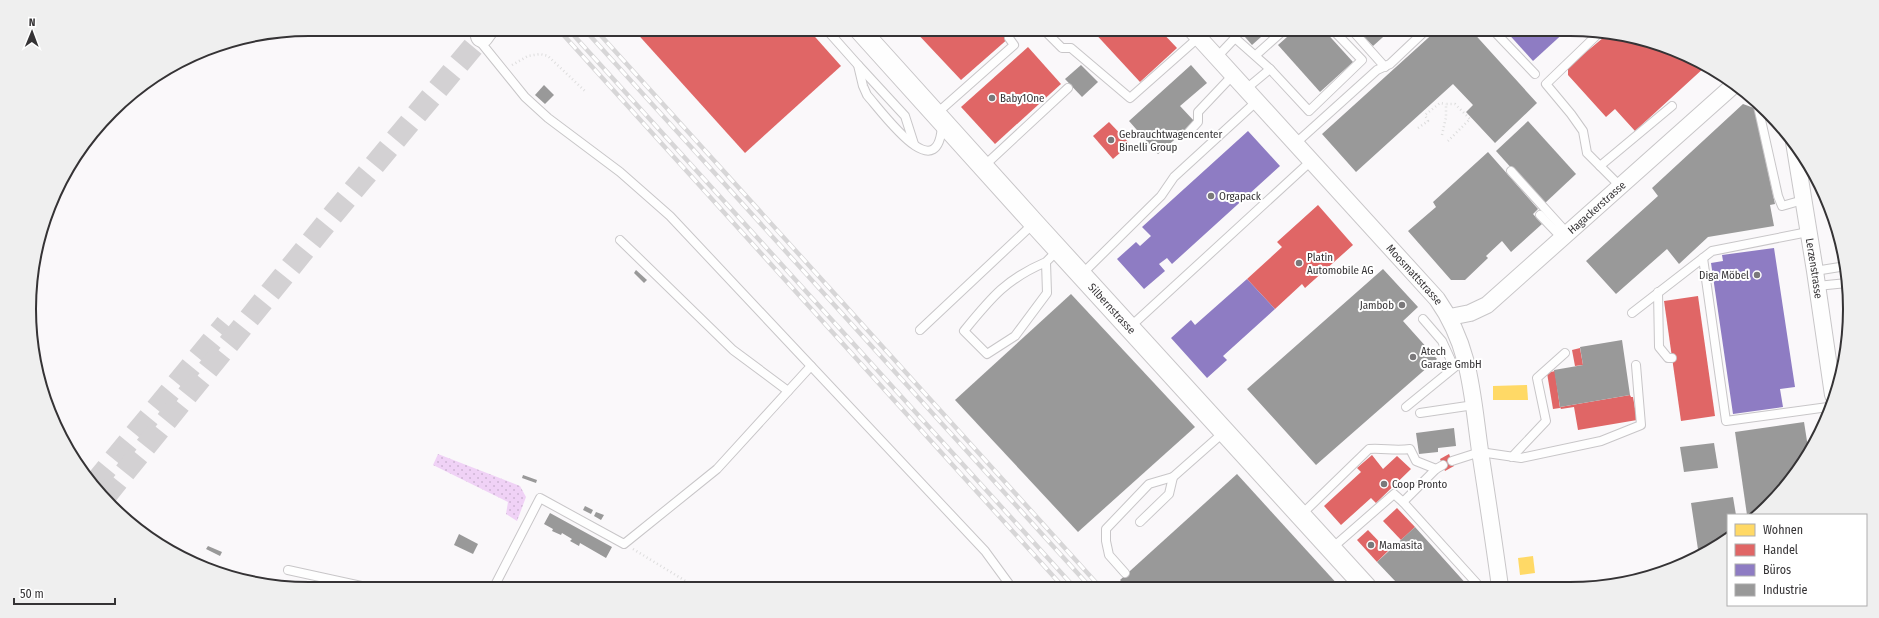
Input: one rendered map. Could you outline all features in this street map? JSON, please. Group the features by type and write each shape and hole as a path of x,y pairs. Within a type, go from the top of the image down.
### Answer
{"street":[{"name":"Silbernstrasse","path":"865,36 1034,223 1052,256 1081,274 1130,326 1361,582"},
{"name":"Moosmattstrasse","path":"1199,36 1437,299 1450,317 1463,347 1460,363 1474,405 1499,582"},
{"name":"Hagackerstrasse","path":"1450,317 1470,313 1487,305 1730,88"},
{"name":"Lerzenstrasse","path":"1800,163 1803,200 1832,387"}],"lane":[{"path":"483,36 503,71 525,97 548,118 620,172 670,216 985,551 1008,582"},
{"path":"832,36 905,116 914,147"},
{"path":"1050,36 1062,48 1071,48 1130,98 1191,36"},
{"path":"1256,55 1277,36"},
{"path":"1217,57 1235,38 1256,55 1309,111 1362,60 1339,36"},
{"path":"1357,36 1384,67"},
{"path":"1296,143 1377,70 1390,64 1420,36"},
{"path":"1499,36 1535,74"},
{"path":"1594,37 1546,84 1583,131 1588,153 1620,186"},
{"path":"858,65 867,96 914,147 927,152 936,147 941,137 939,117 1014,45 1009,38"},
{"path":"1246,89 1270,69"},
{"path":"1188,133 1198,122 1198,112 1233,75"},
{"path":"984,166 1068,88"},
{"path":"1081,274 1161,196 1174,177 1258,101"},
{"path":"1600,166 1672,106"},
{"path":"1759,113 1778,196 1782,206 1803,200"},
{"path":"1130,326 1311,161"},
{"path":"1510,171 1565,236"},
{"path":"1540,215 1565,236"},
{"path":"920,330 1034,223"},
{"path":"1632,313 1712,251 1808,232"},
{"path":"620,240 733,350 788,391"},
{"path":"1052,256 1047,293 1015,336 987,354 964,331 996,293 1025,271 1052,256"},
{"path":"1703,258 1726,421 1824,407"},
{"path":"1815,271 1840,267"},
{"path":"1817,286 1842,284"},
{"path":"1658,292 1659,347 1668,358 1672,358"},
{"path":"1406,407 1460,363 1423,319"},
{"path":"1512,457 1546,421 1537,378 1565,352"},
{"path":"1452,461 1480,452 1521,458 1601,441 1641,426 1636,365"},
{"path":"497,582 540,498 624,544 717,469 811,366"},
{"path":"1420,413 1474,405"},
{"path":"1125,573 1108,555 1106,530 1149,484 1173,477 1225,431"},
{"path":"1301,515 1369,449 1385,448 1392,451 1410,449 1416,462 1439,467 1403,502"},
{"path":"1140,522 1168,494 1173,477"},
{"path":"1331,549 1394,494 1475,582"},
{"path":"288,570 343,582"}],"path":[{"path":"503,71 528,56 540,54 548,56 585,91"},
{"path":"1418,128 1428,121 1425,115 1440,104 1455,104 1471,119 1448,141"},
{"path":"1442,135 1446,117 1446,104"},
{"path":"624,544 687,582"}],"shaded area":[{"path":"438,454 520,486 526,497 517,521 506,514 508,502 433,465"}],"building: Wohnen":[{"path":"1527,385 1528,400 1493,400 1493,386"},
{"path":"1533,556 1535,573 1520,575 1518,558"}],"building: Handel":[{"path":"639,36 814,36 841,66 745,153"},
{"path":"920,36 1011,36 961,80"},
{"path":"1097,36 1166,36 1177,48 1140,82"},
{"path":"1603,38 1623,41 1658,50 1691,64 1701,70 1635,131 1615,109 1606,117 1568,75 1568,67"},
{"path":"1028,47 1061,84 995,144 961,107"},
{"name":"Gebrauchtwagencenter Binelli Group","path":"1109,122 1130,144 1113,159 1093,136"},
{"name":"Platin Automobile AG","path":"1318,205 1353,245 1305,288 1302,284 1275,309 1247,279 1282,247 1277,242"},
{"path":"1698,296 1715,416 1681,421 1664,301"},
{"path":"1580,348 1583,365 1575,366 1572,350"},
{"path":"1555,371 1560,408 1553,409 1547,373"},
{"path":"1630,395 1633,397 1637,420 1578,430 1574,407 1561,409 1560,407"},
{"path":"1449,454 1454,466 1445,471 1440,459"},
{"path":"1372,455 1383,469 1397,456 1411,469 1376,503 1371,498 1341,525 1324,506 1361,472 1357,468"},
{"path":"1397,508 1415,527 1401,540 1383,521"},
{"path":"1368,530 1388,551 1377,562 1357,540"}],"building: Büros":[{"path":"1510,36 1560,36 1533,61"},
{"name":"Orgapack","path":"1248,131 1280,166 1172,264 1167,258 1159,264 1165,271 1144,289 1117,259 1136,242 1140,246 1151,236 1142,227"},
{"path":"1774,248 1795,387 1780,389 1783,407 1733,414 1711,263 1723,261 1722,255"},
{"path":"1247,279 1275,309 1223,356 1227,360 1207,378 1171,338 1191,320 1195,325"}],"building: Industrie":[{"path":"1244,36 1262,36 1252,45"},
{"path":"1288,36 1329,36 1353,62 1320,92 1278,45"},
{"path":"1364,36 1384,36 1373,46"},
{"path":"1430,36 1476,36 1537,103 1495,143 1466,112 1473,105 1453,84 1356,172 1322,134"},
{"path":"1081,65 1098,82 1082,97 1065,79"},
{"path":"1191,65 1207,83 1180,106 1195,122 1158,154 1129,121"},
{"path":"544,85 554,95 545,104 535,95"},
{"path":"1743,104 1754,108 1775,204 1770,205 1774,226 1708,237 1679,264 1667,249 1616,294 1586,261 1658,196 1652,188"},
{"path":"1528,121 1576,174 1544,204 1496,151"},
{"path":"1488,152 1538,209 1533,214 1542,224 1511,252 1502,241 1486,256 1488,258 1465,280 1451,280 1408,231 1436,207 1433,202"},
{"path":"1383,269 1418,307 1403,321 1437,359 1316,465 1247,389"},
{"path":"636,270 647,280 644,283 634,273"},
{"path":"1071,294 1195,427 1078,532 955,400"},
{"path":"1622,340 1630,395 1560,407 1554,370 1583,365 1580,347"},
{"path":"1804,422 1807,444 1806,446 1787,475 1750,514 1747,514 1735,432"},
{"path":"1454,428 1456,446 1438,448 1438,452 1419,454 1416,433"},
{"path":"1714,443 1718,468 1684,472 1680,447"},
{"path":"1237,474 1335,582 1122,582 1120,580"},
{"path":"523,475 537,480 536,483 522,478"},
{"path":"1733,497 1736,514 1727,514 1727,532 1698,550 1691,503"},
{"path":"585,506 593,510 591,514 583,510"},
{"path":"596,512 604,515 601,520 594,516"},
{"path":"550,513 612,547 606,558 580,543 579,546 570,541 572,539 562,533 561,535 552,531 553,529 544,524"},
{"path":"1415,527 1464,582 1396,582 1377,562"},
{"path":"459,534 478,544 473,554 454,545"},
{"path":"208,546 222,552 220,556 206,549"}],"tunnel":[{"path":"108,493 336,211 482,36"},
{"path":"97,481 226,324"}],"railway":[{"path":"564,36 1059,582"},
{"path":"574,36 1070,582"},
{"path":"590,36 1086,582"},
{"path":"601,36 1096,582"}],"place":[{"name":"Baby1One","path":"992,98"},
{"name":"Gebrauchtwagencenter Binelli Group","path":"1111,140"},
{"name":"Orgapack","path":"1211,196"},
{"name":"Platin Automobile AG","path":"1299,263"},
{"name":"Diga Möbel","path":"1757,275"},
{"name":"Jambob","path":"1402,305"},
{"name":"Atech Garage GmbH","path":"1413,357"},
{"name":"Coop Pronto","path":"1384,484"},
{"name":"Mamasita","path":"1371,545"}]}
